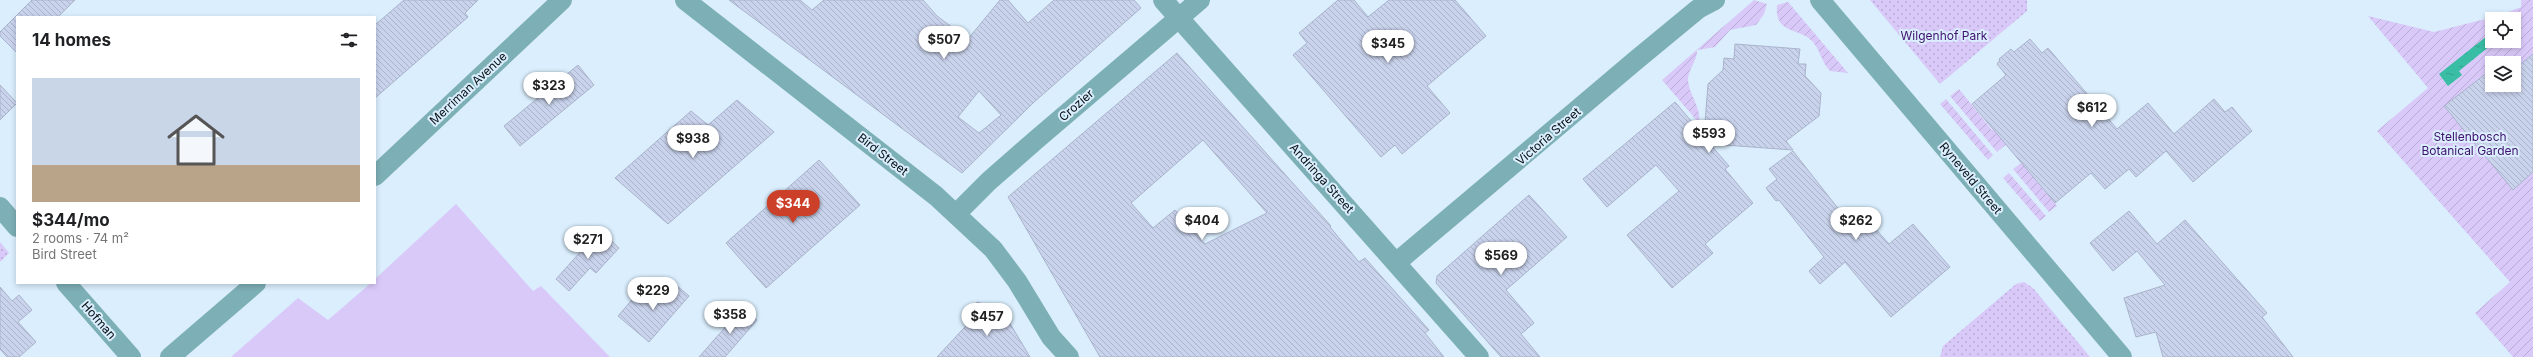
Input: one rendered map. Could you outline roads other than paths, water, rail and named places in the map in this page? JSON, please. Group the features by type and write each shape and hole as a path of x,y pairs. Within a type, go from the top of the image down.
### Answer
{"street":[{"name":"Merriman Avenue","path":"376,175 562,0"},
{"name":"Bird Street","path":"685,0 936,196 956,214 993,249 1017,281 1052,337 1069,357"},
{"name":"Andringa Street","path":"1163,0 1397,262 1479,357"},
{"name":"Crozier","path":"956,214 1025,150 1200,0"},
{"name":"Ryneveld Street","path":"1820,0 2122,357"},
{"name":"Victoria Street","path":"1397,262 1706,3"},
{"path":"0,207 16,226"},
{"name":"Hofman","path":"67,284 131,357"},
{"path":"170,357 255,284"},
{"name":"Bird Street","path":"1052,337 1054,357"}],"water":[{"path":"2485,38 2485,48 2487,48 2459,71 2462,75 2448,86 2439,74"}],"park label":[{"name":"Wilgenhof Park","path":"1944,35"},
{"name":"Stellenbosch Botanical Garden","path":"2470,143"}]}
